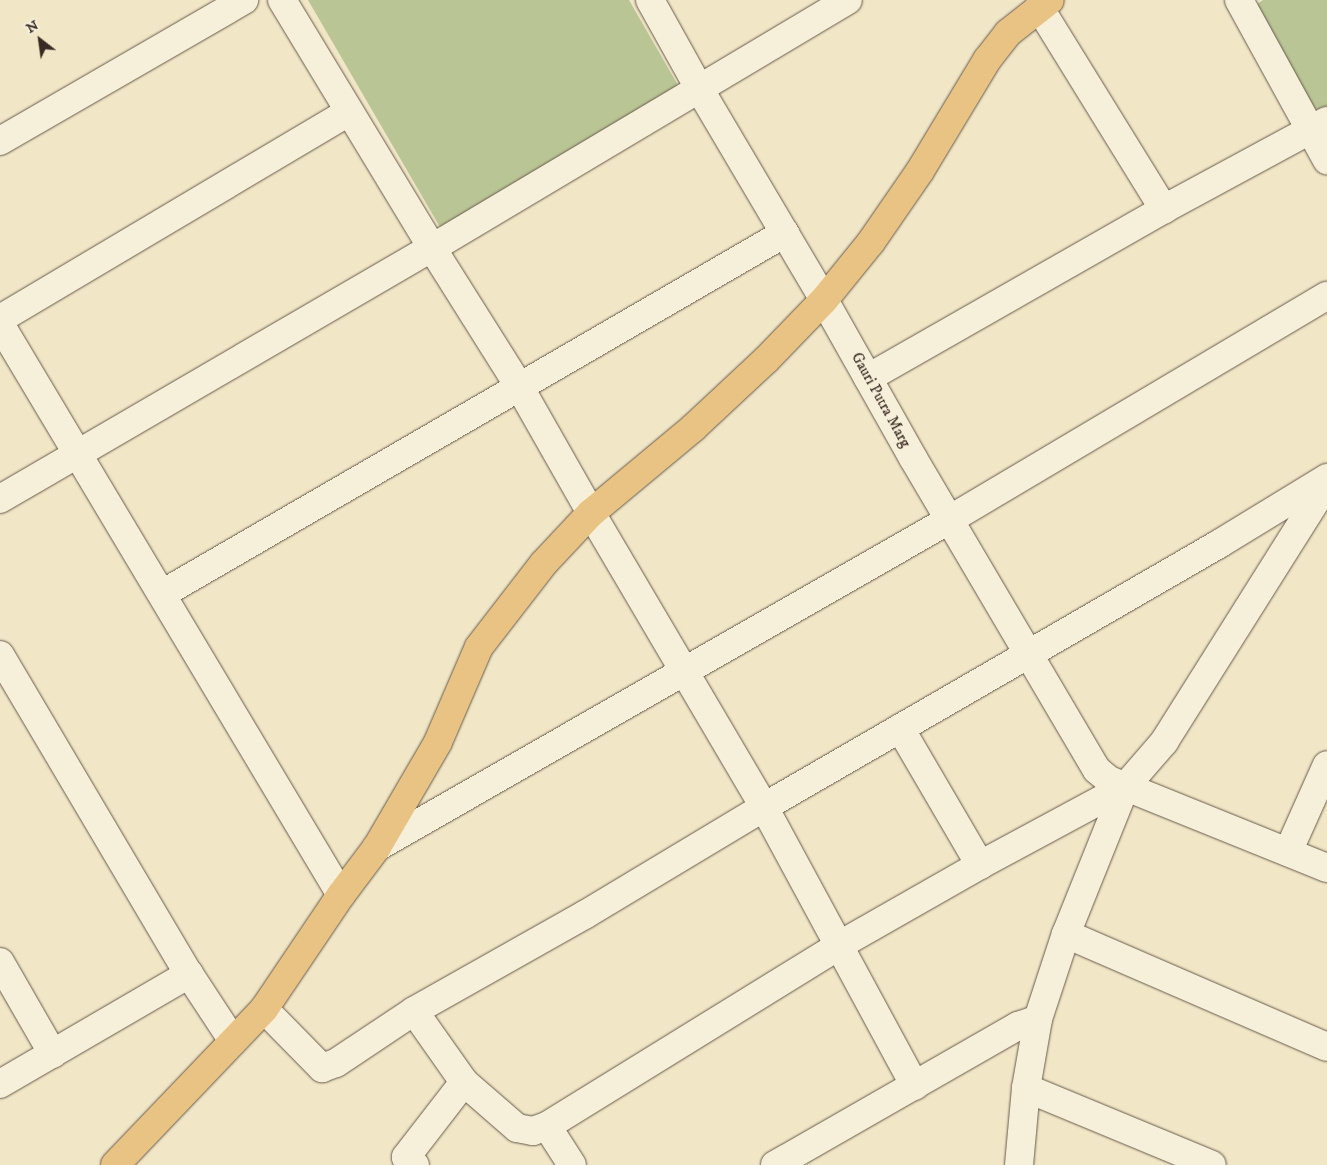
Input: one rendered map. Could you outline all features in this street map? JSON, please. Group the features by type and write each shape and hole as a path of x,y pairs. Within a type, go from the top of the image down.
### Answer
{"main road":[{"path":"115,1165 144,1138 233,1040 264,1009 341,895 377,847 438,742 480,647 544,563 591,513 693,428 766,360 824,300 871,242 920,171 987,60 1008,34 1045,4"}],"street":[{"path":"0,141 244,0"},
{"path":"282,0 432,248 520,386 591,513 764,806 915,1086"},
{"name":"Gauri Putra Marg","path":"650,0 700,90 824,300 949,520 1097,770 1109,780 1327,868"},
{"path":"0,499 79,455 432,248 700,90 848,0"},
{"path":"1239,0 1320,126 1327,160"},
{"path":"1045,4 1164,209"},
{"path":"0,319 349,112"},
{"path":"868,378 1164,209 1320,126"},
{"path":"162,594 785,233"},
{"path":"377,847 949,520 1327,296"},
{"path":"0,324 341,895"},
{"path":"264,1009 322,1068 336,1063 414,1011 586,914 764,806 1219,544 1327,478"},
{"path":"1018,1165 1026,1088 1038,1019 1066,934 1126,787 1164,742 1327,483"},
{"path":"0,655 189,974 233,1040"},
{"path":"900,728 980,865"},
{"path":"1288,852 1327,765"},
{"path":"414,1011 464,1082 517,1128 533,1131 547,1126 838,946 980,865 1126,787"},
{"path":"1066,934 1327,1047"},
{"path":"0,962 53,1054"},
{"path":"0,1084 189,974"},
{"path":"774,1165 1018,1026 1038,1019"},
{"path":"415,1165 406,1157 464,1082"},
{"path":"1026,1088 1212,1165"},
{"path":"547,1126 572,1165"}],"green space":[{"path":"308,0 629,0 683,94 444,234"},
{"path":"1263,0 1327,0 1327,106 1323,109 1305,108 1257,4"}]}
